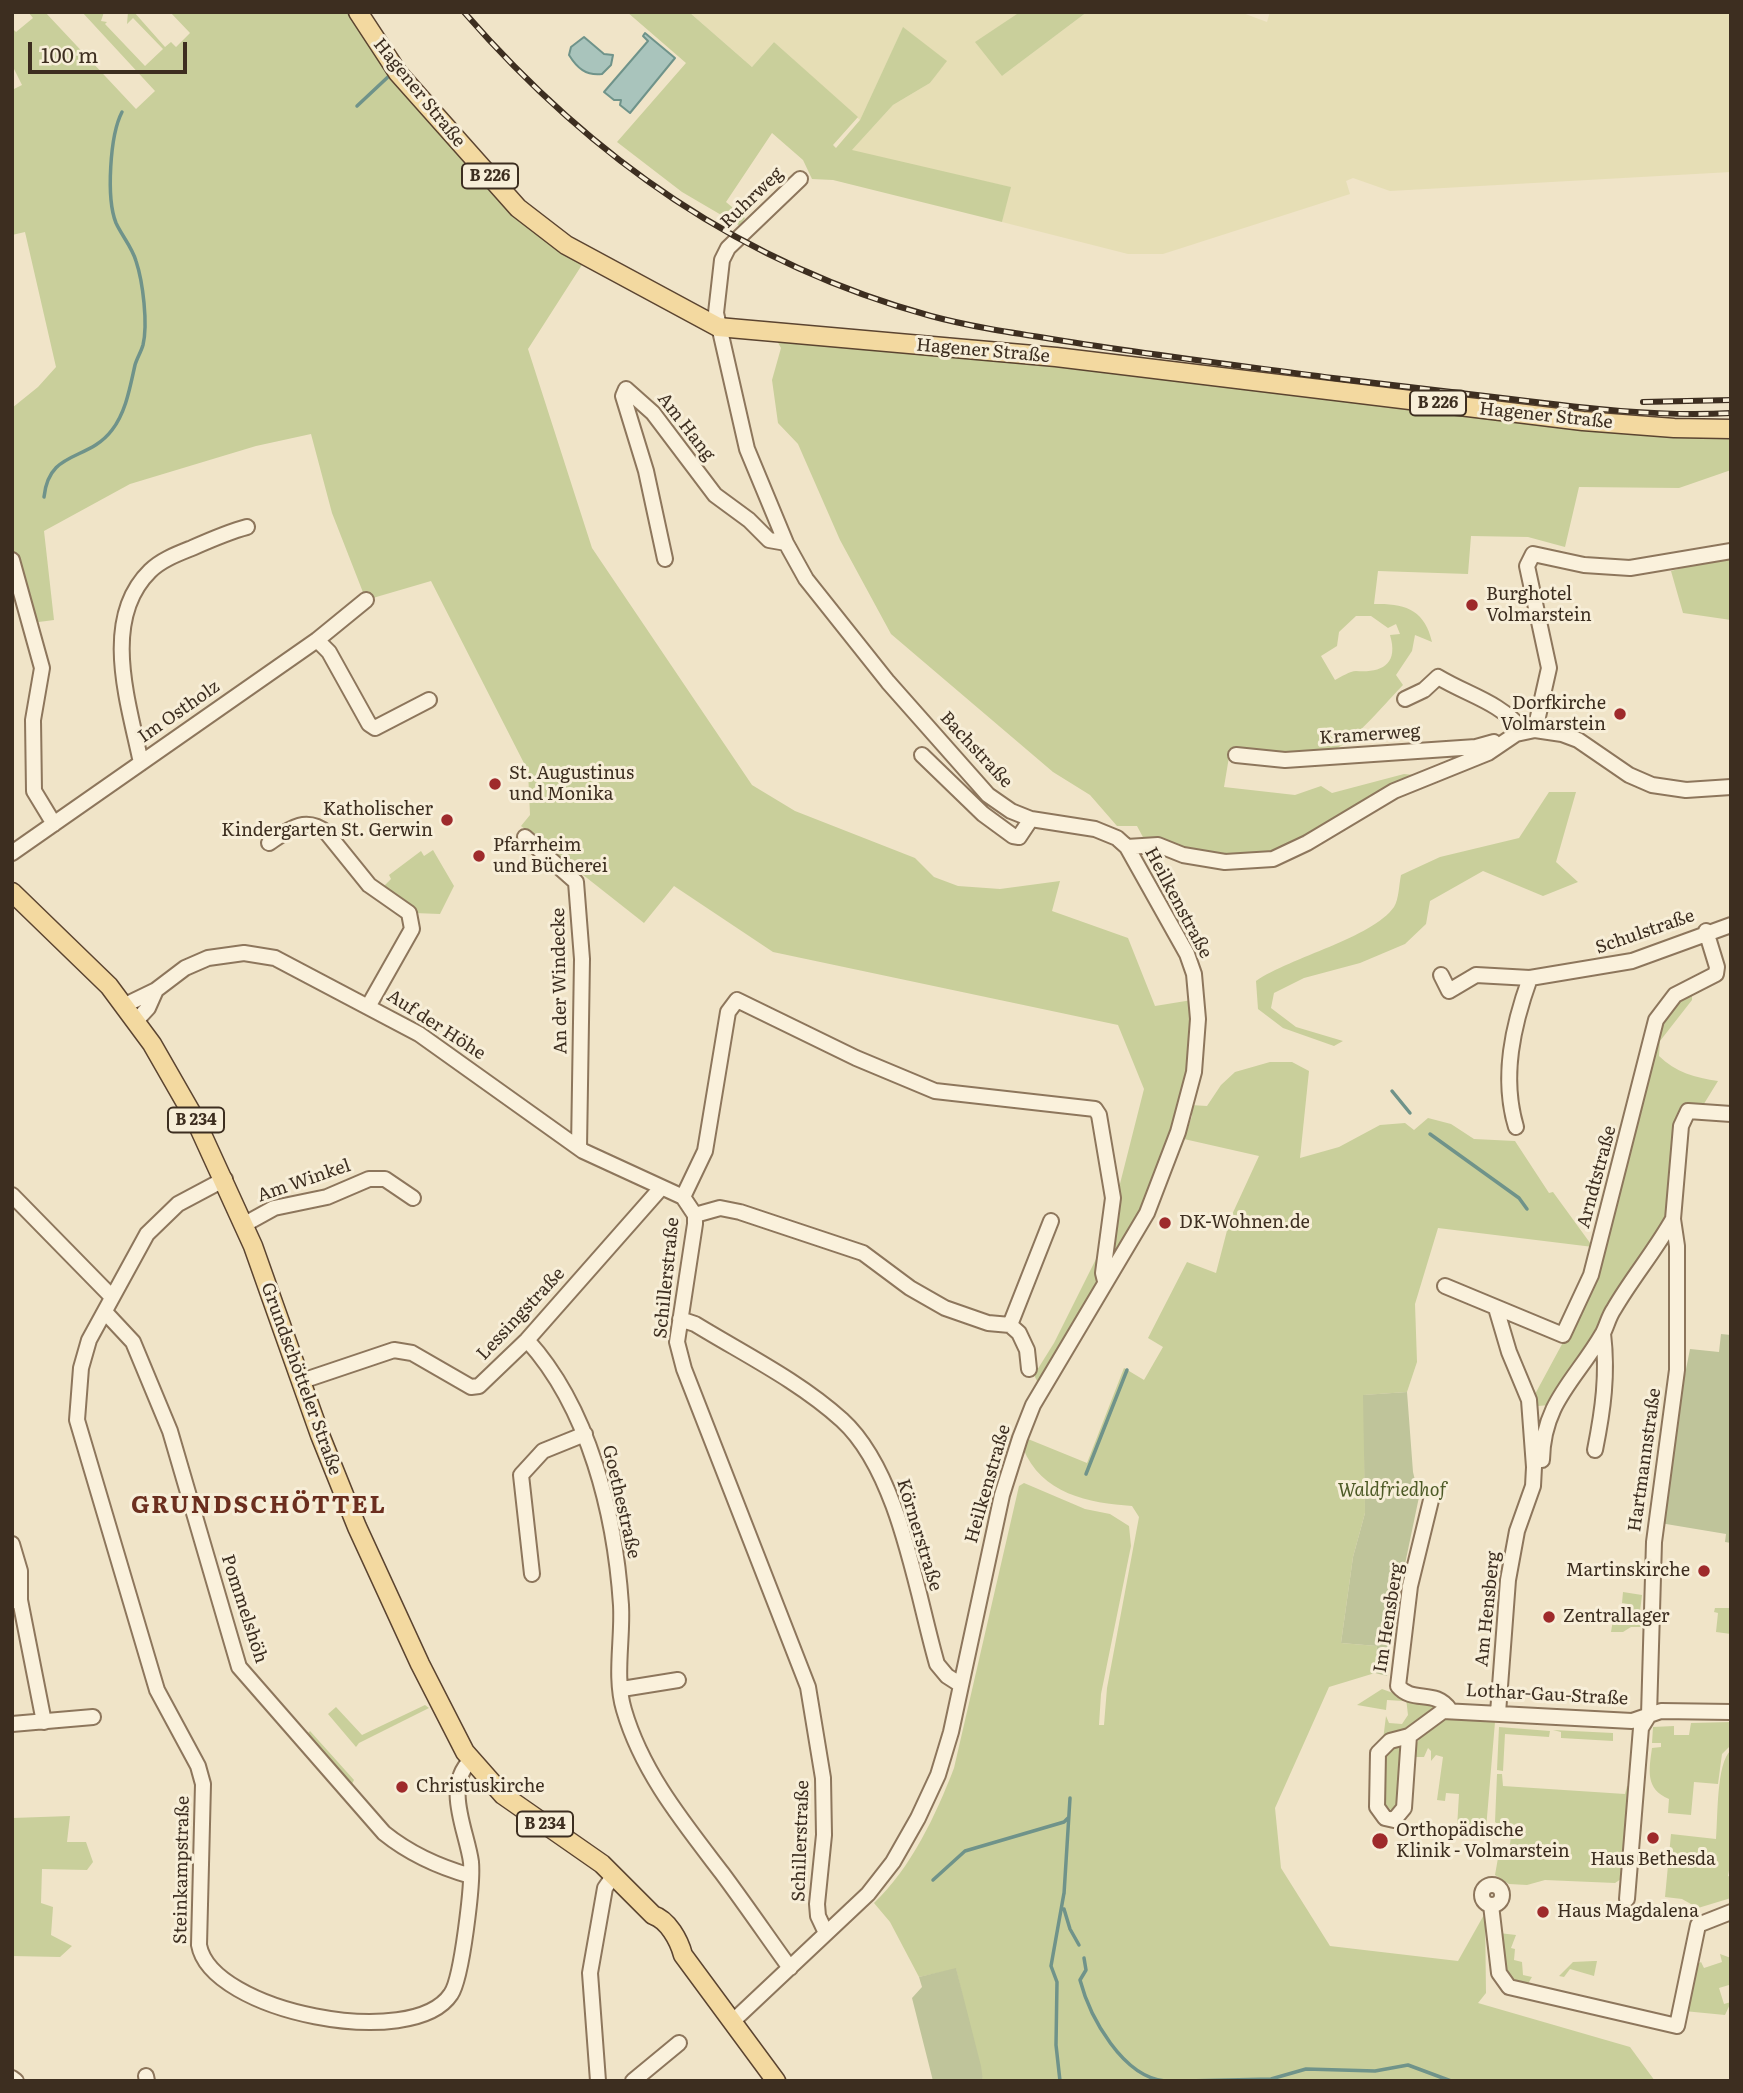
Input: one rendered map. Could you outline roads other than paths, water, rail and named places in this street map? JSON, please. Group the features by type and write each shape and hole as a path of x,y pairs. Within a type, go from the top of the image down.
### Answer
{"main road":[{"name":"Hagener Straße","path":"358,12 398,73 518,208 566,245 719,327 1069,358 1583,421 1731,429"},
{"name":"Grundschötteler Straße","path":"14,896 75,950 125,1005 174,1079 225,1179 244,1224 331,1464 379,1578 450,1725 471,1760 503,1795 614,1875 653,1915 663,1921 680,1944 683,1955 776,2081"}],"street":[{"name":"Ruhrweg","path":"719,327 716,313 721,273 728,248 800,179"},
{"name":"Bachstraße","path":"719,327 747,449 786,543 806,579 888,682 988,795 1011,811 1031,819 1095,829 1117,838 1127,847"},
{"name":"Am Hang","path":"665,559 646,471 625,404 623,393 626,389 653,414 715,495 749,520 769,540 786,543"},
{"path":"141,763 124,669 123,626 129,603 141,582 160,563 229,531 247,527"},
{"path":"1530,731 1549,668 1527,566 1533,554 1584,565 1630,568 1731,551"},
{"path":"12,560 42,668 33,720 34,790 54,824"},
{"name":"Im Ostholz","path":"12,853 317,640 366,600"},
{"path":"317,640 329,652 369,724 375,728 429,700"},
{"path":"1405,699 1424,690 1438,677 1474,693 1530,731"},
{"path":"1127,847 1158,845 1183,855 1225,862 1273,859 1307,843 1394,791 1488,753 1506,739 1530,731 1562,733 1578,740 1629,775 1652,785 1679,790 1731,787"},
{"name":"Kramerweg","path":"1236,755 1284,760 1389,754 1405,750 1476,747 1506,739"},
{"path":"922,755 983,814 1013,836 1018,837 1031,819"},
{"path":"269,843 296,825 316,825 327,833 377,893 409,913 412,929 369,1005"},
{"name":"An der Windecke","path":"525,837 576,882 582,959 579,1148"},
{"name":"Heilkenstraße","path":"732,2022 876,1883 893,1862 918,1818 938,1775 961,1685 1002,1494 1020,1438 1033,1405 1147,1213 1164,1174 1194,1072 1198,998 1187,954 1127,847"},
{"name":"Schulstraße","path":"1440,975 1449,991 1476,975 1530,978 1632,961 1706,931 1731,925"},
{"name":"Arndtstraße","path":"1445,1286 1563,1335 1591,1275 1656,1020 1675,995 1716,974 1717,967 1706,931"},
{"name":"Auf der Höhe","path":"125,1005 156,990 185,968 208,958 232,953 256,953 283,962 369,1005 433,1042 579,1148 683,1197"},
{"path":"1516,1127 1512,1113 1511,1043 1514,1021 1530,978"},
{"name":"Auf der Höhe","path":"136,1021 148,1008 156,990"},
{"name":"Schillerstraße","path":"826,1933 818,1916 817,1904 824,1835 823,1779 808,1687 684,1369 677,1342 695,1214 683,1197 705,1151 728,1012 737,1000 856,1058 935,1091 1095,1109 1099,1115 1113,1198 1103,1273 1105,1281"},
{"name":"Hartmannstraße","path":"1627,1899 1641,1728 1649,1715 1654,1542 1677,1370 1677,1246 1673,1219 1683,1117 1688,1111 1695,1109 1731,1114"},
{"name":"Steinkampstraße","path":"225,1179 178,1204 152,1227 89,1340 81,1368 77,1420 157,1690 198,1766 203,1784 199,1946 205,1962 239,1990 299,2012 364,2022 418,2017 445,2001 456,1984 471,1876 458,1797 461,1776 471,1760"},
{"name":"Am Winkel","path":"244,1224 274,1208 327,1197 369,1179 385,1180 413,1198"},
{"name":"Lessingstraße","path":"302,1381 394,1350 412,1353 475,1387 527,1340 661,1188"},
{"path":"12,1195 113,1297"},
{"path":"695,1214 720,1208 740,1212 863,1253 910,1288 944,1308 988,1323 1010,1325 1019,1333 1027,1350 1029,1369"},
{"path":"1526,1505 1536,1490 1545,1427 1550,1413 1603,1333 1618,1303 1652,1257 1673,1219"},
{"path":"1010,1325 1051,1221"},
{"name":"Am Hensberg","path":"1496,1308 1529,1404 1533,1486 1517,1531 1508,1580 1498,1713"},
{"name":"Pommelshöh","path":"105,1312 132,1342 170,1431 243,1675 384,1833 402,1848 471,1876"},
{"name":"Körnerstraße","path":"680,1318 695,1324 807,1393 842,1420 869,1452 892,1505 937,1664 947,1676 961,1685"},
{"path":"1595,1450 1606,1380 1603,1333"},
{"name":"Goethestraße","path":"527,1340 548,1363 585,1434 598,1477 618,1576 624,1710 636,1743 665,1796 790,1968"},
{"path":"533,1574 521,1475 543,1451 585,1434"},
{"name":"Im Hensberg","path":"1432,1496 1410,1586 1398,1686 1407,1694 1438,1698 1450,1710"},
{"path":"12,1544 20,1571 16,1601 44,1722"},
{"path":"622,1689 637,1689 678,1680"},
{"name":"Lothar-Gau-Straße","path":"1409,1736 1404,1808 1394,1820 1385,1818 1377,1807 1378,1753 1390,1741 1409,1736 1436,1714 1450,1710 1632,1721 1661,1711 1731,1712"},
{"path":"12,1724 93,1717"},
{"path":"598,2081 590,1973 605,1888 614,1875"},
{"path":"1491,1905 1499,1973 1508,1987 1677,2026 1698,1925 1731,1912"},
{"path":"633,2081 679,2043"}],"water":[{"path":"645,33 675,58 630,113 620,105 621,100 614,100 604,92 648,41 643,36"},
{"path":"584,37 604,54 613,55 611,65 602,74 591,74 582,70 569,55 571,47"}],"waterway":[{"path":"357,106 389,76"},
{"path":"44,497 53,471 61,463 102,440 117,423 143,345 145,315 139,270 116,223 111,198 112,151 122,112"},
{"path":"1392,1091 1410,1113"},
{"path":"1430,1134 1519,1198 1527,1209"},
{"path":"1086,1474 1127,1370"},
{"path":"1064,1894 1070,1798"},
{"path":"933,1880 965,1851 1064,1822 1068,1818"},
{"path":"1060,2081 1056,2045 1057,1982 1051,1966 1064,1893"},
{"path":"1064,1909 1070,1929 1079,1945"},
{"path":"1084,1958 1086,1970 1080,1980 1100,2028 1110,2043 1135,2069 1165,2081"},
{"path":"1185,2081 1271,2079 1306,2069 1375,2071 1408,2065 1451,2081"}],"railway":[{"path":"464,12 513,65 564,114 618,159 675,200 734,236 796,267 862,294 931,316 1082,344 1333,378 1621,411 1731,413"},
{"path":"1643,402 1731,400"}],"place":[{"name":"Burghotel Volmarstein","path":"1472,605"},
{"name":"Dorfkirche Volmarstein","path":"1620,714"},
{"name":"St. Augustinus und Monika","path":"495,784"},
{"name":"Katholischer Kindergarten St. Gerwin","path":"447,820"},
{"name":"Pfarrheim und Bücherei","path":"479,856"},
{"name":"DK-Wohnen.de","path":"1165,1223"},
{"name":"Martinskirche","path":"1704,1571"},
{"name":"Zentrallager","path":"1549,1617"},
{"name":"Christuskirche","path":"402,1787"},
{"name":"Haus Bethesda","path":"1653,1838"},
{"name":"Orthopädische Klinik - Volmarstein","path":"1380,1841"},
{"name":"Haus Magdalena","path":"1543,1912"}],"district":[{"name":"GRUNDSCHÖTTEL","path":"259,1506"}],"park label":[{"name":"Waldfriedhof","path":"1392,1491"}]}
